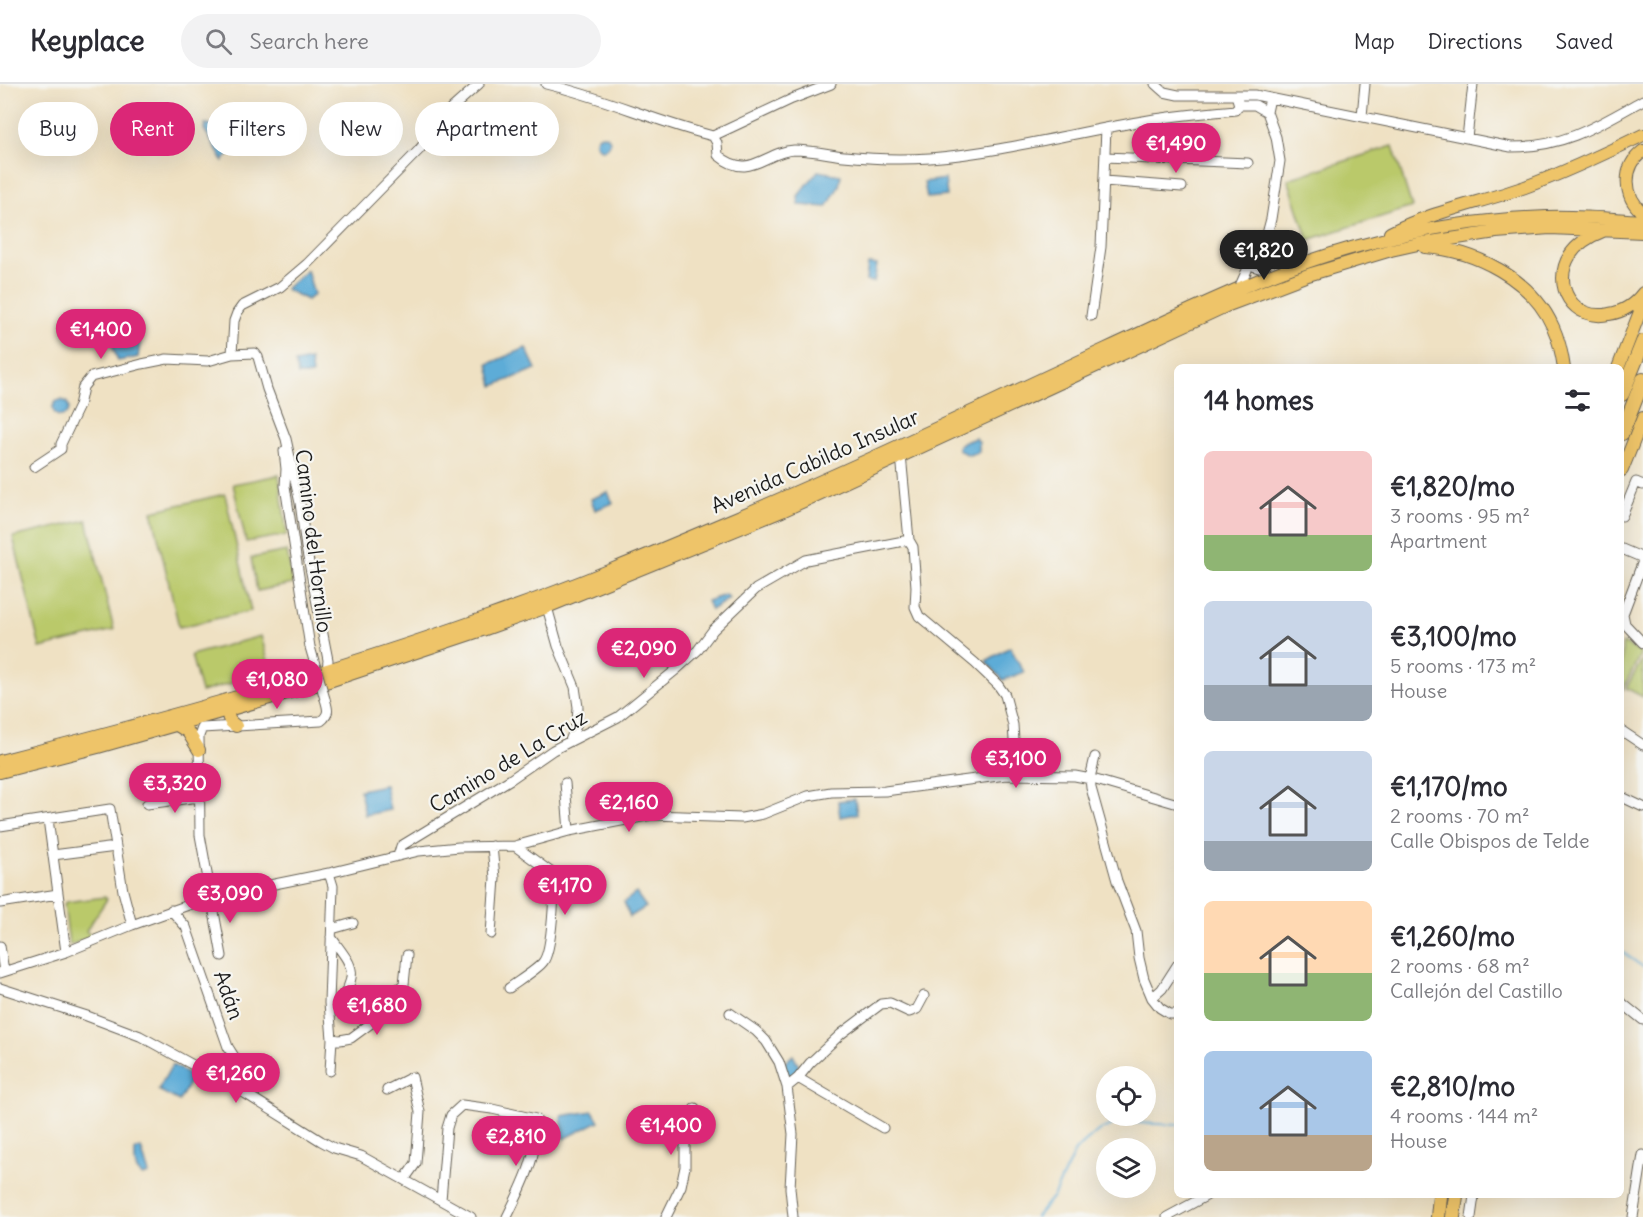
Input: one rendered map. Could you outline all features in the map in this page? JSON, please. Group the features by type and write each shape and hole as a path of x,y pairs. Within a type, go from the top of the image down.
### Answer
{"highway":[{"path":"1624,389 1643,342"},
{"path":"1624,428 1643,380"},
{"path":"1437,1217 1440,1198"},
{"path":"1453,1217 1456,1198"}],"main road":[{"path":"1373,242 1418,220 1535,183 1643,135"},
{"path":"1643,151 1631,164 1627,184 1631,198 1643,213"},
{"name":"Avenida Cabildo Insular","path":"0,761 95,737 327,671 541,598 771,504 1239,288 1312,260 1373,242 1458,225 1550,217 1643,221"},
{"name":"Avenida Cabildo Insular","path":"0,772 98,747 329,681 547,607 771,515 1226,306 1308,275 1391,250 1496,232 1550,228 1643,232"},
{"path":"1608,230 1593,235 1571,254 1564,270 1563,281 1567,295 1578,309 1594,316 1627,309 1643,293"},
{"path":"1391,250 1419,247 1450,251 1477,260 1511,277 1540,305 1553,326 1563,364"},
{"path":"1620,364 1643,304"},
{"path":"1624,465 1643,418"},
{"path":"1633,443 1643,432"},
{"path":"232,709 228,712 228,717 229,721 236,726"},
{"path":"177,725 202,728"},
{"path":"177,725 188,732 199,750"}],"street":[{"path":"232,354 234,321 242,306 280,287 307,264 418,150 452,108 479,84"},
{"path":"546,84 578,92 630,112 713,136 792,99 831,84"},
{"path":"1155,84 1164,92 1178,95 1255,95 1511,147 1531,147 1562,141 1590,129 1643,100"},
{"path":"1362,116 1365,84"},
{"path":"1467,138 1473,84"},
{"path":"1236,95 1239,105"},
{"path":"713,136 717,143 718,155 726,162 744,166 757,164 783,152 794,150 899,159 973,154 1151,119 1235,110 1255,95"},
{"path":"1249,260 1252,266 1259,268 1268,262 1266,252 1280,161 1276,137 1267,112 1255,95"},
{"path":"1267,112 1270,98"},
{"path":"1091,316 1101,247 1106,128"},
{"path":"1105,157 1248,164"},
{"path":"1104,181 1182,187"},
{"path":"1239,288 1244,278 1249,255 1255,248 1280,260 1312,260"},
{"name":"Camino del Hornillo","path":"34,467 61,449 83,387 92,377 167,359 208,361 232,354 255,353 286,439 300,503 306,547 328,660 327,671"},
{"name":"Camino del Hornillo","path":"236,726 321,721 329,712 310,647 285,486 286,469 280,422"},
{"path":"901,455 909,540 913,547 915,607 919,616 975,663 1005,695 1013,725 1014,740 1006,775"},
{"path":"1624,511 1636,482 1643,485"},
{"name":"Camino de La Cruz","path":"399,856 401,846 570,741 618,717 698,650 713,630 756,589 806,560 909,540"},
{"path":"1624,550 1643,560 1624,616"},
{"path":"547,607 558,646 575,687 578,707 577,723 570,741"},
{"path":"1624,620 1643,643"},
{"path":"222,956 202,852 199,736 202,728 236,726"},
{"path":"1624,732 1643,746"},
{"path":"1095,757 1090,778 1091,788 1117,881 1136,932 1144,979 1152,998 1160,1008 1174,1014"},
{"path":"0,946 2,972 66,952 171,910 211,897 329,873 419,851 459,847 515,846 568,831 652,814 742,818 763,814 807,796 831,792 885,790 1006,775 1075,776 1090,778 1174,802"},
{"path":"565,783 568,831"},
{"path":"147,804 199,797"},
{"path":"1624,798 1642,804"},
{"path":"0,826 111,809 123,891 132,925"},
{"path":"48,819 66,952"},
{"path":"491,934 495,878 492,846"},
{"path":"509,988 543,963 547,952 554,882 552,873 515,846"},
{"path":"53,855 116,847"},
{"path":"329,873 333,886 331,933 334,1003 330,1071"},
{"path":"0,903 58,894"},
{"name":"Adán","path":"171,910 186,927 228,1047 247,1077 246,1094"},
{"path":"331,933 353,922"},
{"path":"331,933 351,967 352,976 349,988 334,1003"},
{"path":"334,1003 374,999 398,989 404,984 407,955"},
{"path":"1152,998 1162,989 1174,970"},
{"path":"0,988 140,1036 246,1094 321,1141 334,1148 361,1156 471,1217"},
{"path":"332,1039 351,1038 412,993"},
{"path":"787,1087 841,1034 881,1004 890,1003 909,1012 916,1010 924,996"},
{"path":"1624,1005 1643,1020"},
{"path":"730,1013 766,1041 779,1062 787,1087 793,1134 790,1188 792,1217"},
{"path":"387,1090 412,1077 420,1112 417,1163 404,1180"},
{"path":"798,1078 883,1128"},
{"path":"449,1217 445,1203 447,1128 451,1115 462,1105 536,1119 537,1127 530,1168 507,1217"},
{"path":"666,1217 681,1186 685,1167 685,1124 694,1108"},
{"path":"1633,1217 1643,1155"},
{"path":"1167,1217 1202,1198"},
{"path":"1471,1217 1474,1198"}],"green space":[{"path":"1393,146 1412,207 1308,240 1288,179"},
{"path":"279,475 287,535 246,542 233,484"},
{"path":"225,494 251,611 179,627 152,511"},
{"path":"87,520 114,630 40,648 13,537"},
{"path":"287,551 293,584 257,591 251,558"},
{"path":"261,636 271,672 201,692 191,655"},
{"path":"1624,644 1641,653 1624,687"},
{"path":"1643,661 1643,697 1626,688"},
{"path":"105,897 107,899 86,931 89,934 102,932 69,944 64,904"}],"water":[{"path":"600,135 606,135 610,142 606,149 600,149 596,145 596,139"},
{"path":"818,171 841,175 839,186 827,207 799,205 798,196"},
{"path":"945,179 947,196 927,198 924,182"},
{"path":"868,264 877,265 874,282 866,281"},
{"path":"307,270 314,294 307,300 285,289"},
{"path":"140,342 138,357 118,361 112,345"},
{"path":"526,348 536,369 493,386 488,364"},
{"path":"310,360 312,375 298,375 295,363"},
{"path":"61,400 67,402 69,408 67,414 61,416 55,414 53,408 55,402"},
{"path":"975,438 979,442 979,452 969,455 960,451 958,447 960,444"},
{"path":"608,492 613,503 595,510 591,499"},
{"path":"726,595 729,599 711,610 707,601"},
{"path":"1010,647 1024,672 1003,680 986,661"},
{"path":"385,785 390,810 365,815 360,790"},
{"path":"855,799 857,814 840,817 838,801"},
{"path":"636,893 646,907 630,917 624,902"},
{"path":"793,1055 800,1068 789,1080 782,1065"},
{"path":"172,1065 193,1076 179,1101 158,1090"},
{"path":"593,1111 599,1121 564,1139 561,1116"},
{"path":"141,1148 149,1174 143,1176 136,1168 135,1161 135,1150"}],"waterway":[{"path":"1624,953 1643,967"},
{"path":"1036,1217 1054,1195 1075,1151 1098,1131 1118,1122 1174,1125"}]}
